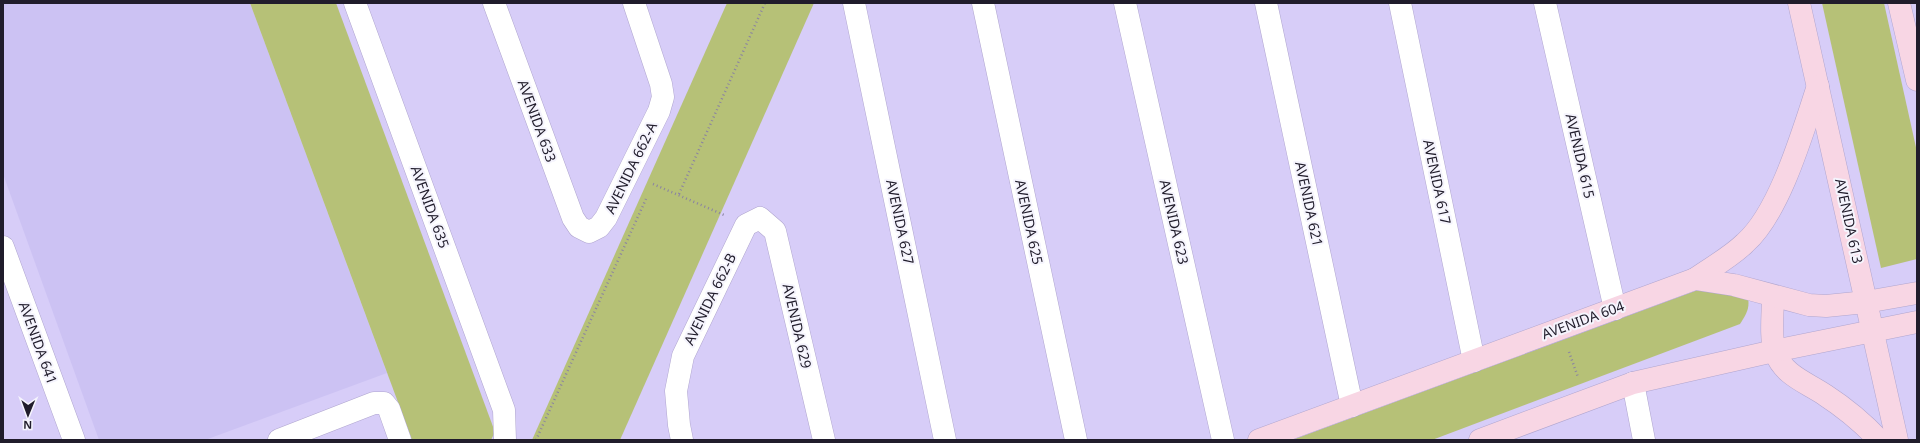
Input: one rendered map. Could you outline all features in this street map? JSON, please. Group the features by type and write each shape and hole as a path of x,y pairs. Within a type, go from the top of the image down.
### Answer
{"street":[{"name":"AVENIDA 635","path":"355,3 504,410 505,440"},
{"name":"AVENIDA 633","path":"494,3 573,218 579,227 589,232"},
{"name":"AVENIDA 662-A","path":"589,232 599,227 606,218 659,111 663,97 661,84 634,3"},
{"name":"AVENIDA 627","path":"854,3 945,440"},
{"name":"AVENIDA 625","path":"983,3 1076,440"},
{"name":"AVENIDA 623","path":"1125,3 1222,440"},
{"name":"AVENIDA 617","path":"1400,3 1474,361"},
{"name":"AVENIDA 615","path":"1545,3 1615,309"},
{"name":"AVENIDA 613","path":"1799,3 1866,302 1874,331 1897,440"},
{"path":"1899,3 1917,80"},
{"name":"AVENIDA 621","path":"1270,4 1352,406"},
{"path":"1695,279 1746,243 1770,211 1799,142 1818,86"},
{"name":"AVENIDA 662-B","path":"682,440 676,391 683,356 753,221"},
{"name":"AVENIDA 629","path":"753,221 775,231 824,440"},
{"name":"AVENIDA 641","path":"3,247 74,440"},
{"name":"AVENIDA 604","path":"1259,440 1695,279 1734,285 1809,306 1866,302 1917,293"},
{"path":"1773,297 1774,351 1783,367 1798,380 1824,394 1864,424 1879,440"},
{"path":"1480,440 1633,383 1774,351 1917,322"},
{"path":"1633,383 1644,440"},
{"path":"279,440 374,403 384,404 389,409 400,440"}],"path":[{"path":"680,194 765,3"},
{"path":"650,190 653,182 680,194 753,221"},
{"path":"536,440 647,197"},
{"path":"1560,329 1586,400"}],"shaded area":[{"path":"3,3 250,3 387,373 205,440 99,440 3,174"}],"green space":[{"path":"250,3 336,3 495,432 491,440 412,440"},
{"path":"727,3 814,3 620,440 532,440"},
{"path":"1822,3 1884,3 1917,152 1917,259 1881,268"},
{"path":"1703,288 1748,298 1747,311 1740,324 1432,440 1292,440"}]}
